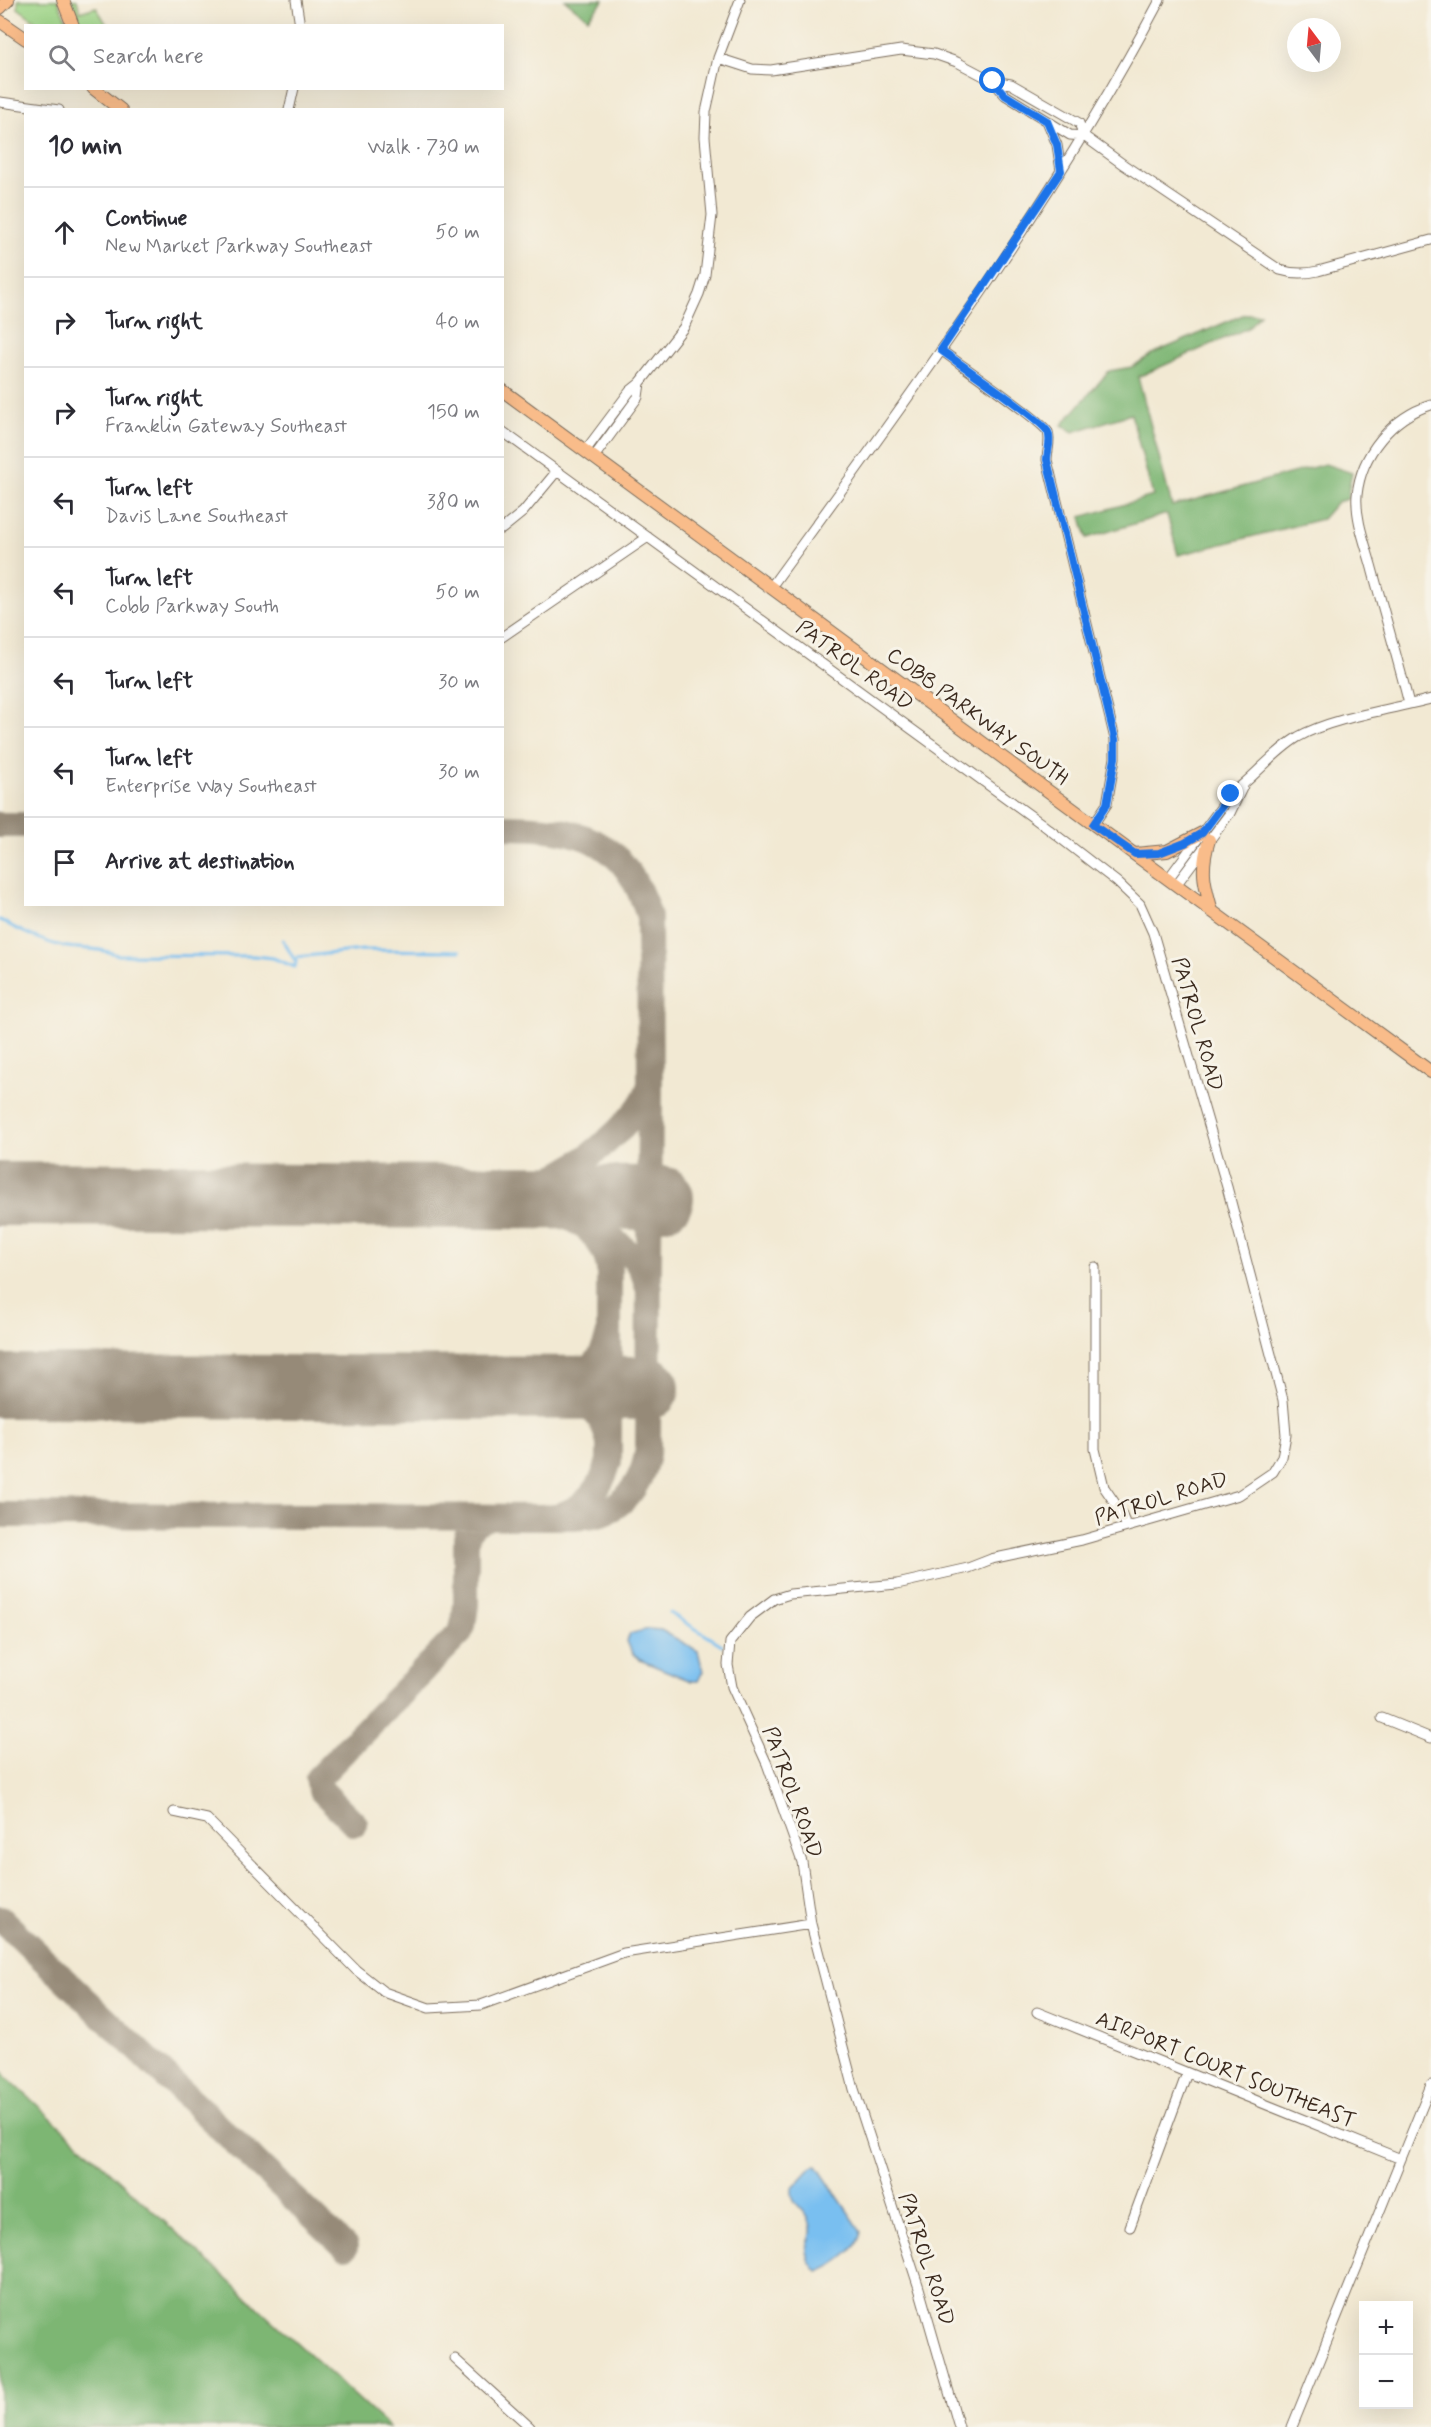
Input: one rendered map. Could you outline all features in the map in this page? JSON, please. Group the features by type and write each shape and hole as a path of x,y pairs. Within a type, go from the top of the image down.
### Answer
{"main road":[{"path":"0,8 8,0"},
{"path":"63,0 72,24"},
{"path":"0,21 24,38"},
{"path":"105,94 119,108"},
{"name":"COBB PARKWAY SOUTH","path":"504,391 1431,1072"},
{"path":"1135,854 1167,850 1206,837 1203,874 1212,911"}],"street":[{"path":"296,0 300,24"},
{"path":"590,454 638,397 640,383 684,327 705,275 712,215 705,137 706,112 718,58 740,0"},
{"path":"771,587 941,350 1061,171 1124,68 1160,0"},
{"path":"718,58 752,69 771,70 901,50 917,51 957,62 993,81 1011,84 1078,123 1084,136"},
{"path":"993,81 1005,95 1071,135 1084,136 1281,270 1308,274 1431,240"},
{"path":"289,108 294,90"},
{"path":"0,102 44,108"},
{"path":"1047,121 1057,145 1061,171"},
{"path":"941,350 1047,430 1049,436 1047,460 1115,739 1115,758 1107,804 1093,825"},
{"path":"1409,704 1362,530 1357,497 1366,463 1386,432 1410,413 1431,405"},
{"name":"PATROL ROAD","path":"504,432 1061,839 1117,882 1140,904 1153,933 1227,1187 1283,1400 1287,1435 1282,1457 1273,1472 1239,1495 1082,1540 991,1559 968,1568 897,1584 790,1594 774,1599 750,1617 730,1642 728,1665 732,1687 767,1764 802,1862 811,1924 854,2089 919,2288 959,2427"},
{"path":"504,527 523,512 557,471"},
{"path":"504,636 648,537"},
{"path":"1172,882 1206,837 1230,813 1243,786 1263,764 1298,737 1328,725 1431,699"},
{"path":"1095,1267 1095,1449 1104,1487 1119,1509 1127,1527"},
{"path":"1382,1718 1431,1738"},
{"path":"174,1812 207,1819 356,1970 384,1992 429,2008 482,2005 624,1953 811,1924"},
{"name":"AIRPORT COURT SOUTHEAST","path":"1037,2012 1401,2159"},
{"path":"1130,2227 1187,2073"},
{"path":"1292,2427 1431,2085"},
{"path":"455,2359 530,2427"}],"green space":[{"path":"18,0 58,0 68,24 40,24 18,8"},
{"path":"71,0 77,0 80,12 96,7 106,24 81,24"},
{"path":"565,0 604,0 588,18"},
{"path":"1245,314 1260,314 1248,328 1138,377 1172,506 1325,464 1352,473 1348,499 1337,502 1322,519 1178,555 1167,514 1087,538 1081,517 1153,496 1131,414 1073,432 1062,425 1109,371 1132,367 1152,354"},
{"path":"0,2071 389,2427 0,2427"}],"water":[{"path":"648,1629 661,1630 698,1651 703,1671 698,1681 691,1681 640,1660 632,1653 627,1641 630,1634"},
{"path":"817,2166 861,2231 860,2238 851,2250 831,2266 818,2272 808,2255 811,2227 808,2218 797,2205 792,2194 792,2189 812,2167"}],"waterway":[{"path":"0,920 54,944 118,955 254,956 273,958 295,967 297,957 363,950 460,951"},
{"path":"283,940 295,961"},
{"path":"670,1613 722,1645"}],"taxiway":[{"path":"0,825 24,825"},
{"path":"504,827 553,830 575,834 595,842 612,853 627,869 639,890 649,917 650,1084"},
{"path":"0,1515 576,1517 600,1514 610,1509 634,1488 643,1468 648,1447 650,1084 645,1098 633,1115 605,1143 577,1165 546,1181 493,1196"},
{"path":"502,1198 553,1210 582,1225 594,1236 603,1250 609,1267 609,1461 603,1479 593,1494 581,1505 564,1514"},
{"path":"592,1227 626,1250 639,1266 647,1285"},
{"path":"549,1387 570,1381 587,1371 600,1356 608,1336"},
{"path":"549,1387 579,1398 587,1404 600,1419 608,1439"},
{"path":"355,1824 321,1790 318,1778 459,1634 463,1626 466,1605 466,1538 473,1524 489,1517"},
{"path":"0,1918 345,2247"}],"runway":[{"path":"0,1194 662,1198"},
{"path":"0,1386 648,1388"}],"route":[{"path":"993,81 1005,95 1047,121 1057,145 1061,171 941,350 1047,430 1049,436 1047,460 1074,579 1114,730 1116,747 1107,804 1093,825 1135,854 1159,853 1185,843 1202,833 1231,794"}]}
